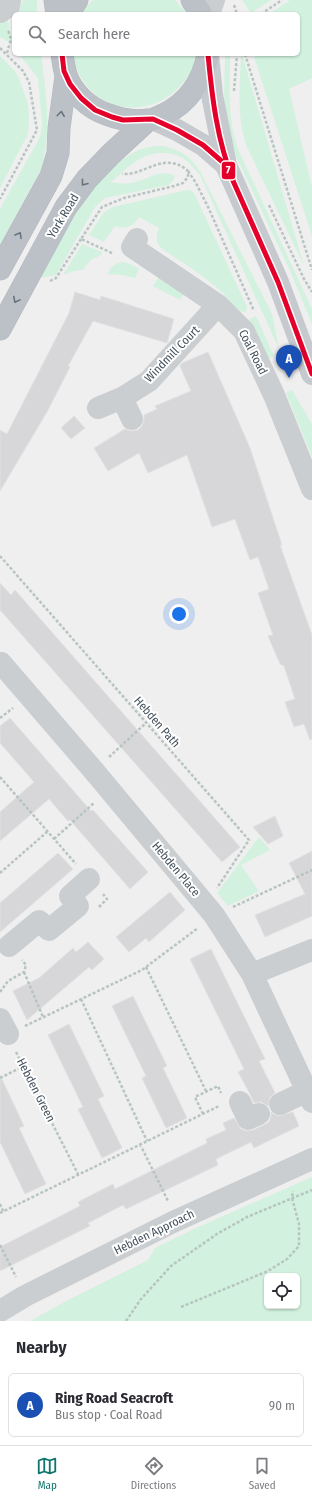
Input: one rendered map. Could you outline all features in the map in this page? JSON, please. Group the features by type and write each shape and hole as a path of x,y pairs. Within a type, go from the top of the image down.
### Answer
{"highway":[{"path":"55,0 57,12"},
{"path":"69,12 77,0"},
{"path":"192,0 200,12"},
{"path":"0,269 51,176 58,153 66,76 62,56"},
{"path":"66,76 75,92 88,105 98,111 119,119 151,120 172,110 186,100 196,88 205,68 208,56"},
{"name":"York Road","path":"0,329 66,207 87,179 111,154 151,120"}],"main road":[{"path":"208,56 212,95 226,165 278,282 312,374"},
{"path":"151,120 177,130 203,145 226,165"}],"street":[{"path":"0,12 9,6 10,0"},
{"path":"210,12 214,0"},
{"name":"Coal Road","path":"134,243 218,305 244,331 274,395 312,489"},
{"name":"Windmill Court","path":"98,408 122,398 149,381 218,305"},
{"path":"122,398 132,419"},
{"name":"Hebden Place","path":"1,663 94,771 210,910 252,974 309,1096"},
{"path":"9,946 39,921 49,930 78,906 70,896 89,879"},
{"path":"252,974 312,950"},
{"path":"280,1104 309,1096"},
{"path":"233,1102 248,1120 259,1114"},
{"name":"Hebden Approach","path":"0,1311 25,1296 177,1220 303,1163"}],"path":[{"path":"264,12 282,0"},
{"path":"0,48 23,71 28,82 37,130 0,199"},
{"path":"234,93 236,56"},
{"path":"246,56 312,270"},
{"path":"119,173 127,174 137,172 159,163 172,164 188,171 209,209 255,310 238,324"},
{"path":"51,281 56,278 102,207 124,198 183,183 188,177 188,171"},
{"path":"267,201 304,279 312,292"},
{"path":"81,239 123,258 134,243"},
{"name":"Hebden Path","path":"0,556 249,840 210,910"},
{"path":"94,771 146,723"},
{"path":"0,777 89,879"},
{"path":"54,839 109,790"},
{"path":"0,873 47,832"},
{"path":"4,1027 43,1017 146,967 210,910 312,870"},
{"path":"146,967 206,1091"},
{"path":"24,972 43,1017"},
{"path":"81,999 148,1141"},
{"name":"Hebden Green","path":"4,1027 78,1174"},
{"path":"0,1078 24,1066"},
{"path":"0,1204 2,1212 203,1114 233,1102 218,1086 195,1096 203,1114"},
{"path":"140,1144 177,1220"},
{"path":"181,1307 268,1271 288,1259 299,1246 299,1224 292,1198 303,1163"},
{"path":"126,1321 141,1299 171,1266 217,1234 241,1220 312,1190"},
{"path":"0,1246 25,1296"}],"green space":[{"path":"23,0 37,0 37,12 17,12"},
{"path":"93,0 175,0 185,12 82,12"},
{"path":"242,0 271,0 253,12 250,12"},
{"path":"290,0 312,0 312,78 289,89 312,187 312,236 254,56 300,56 300,12 272,12"},
{"path":"0,20 8,20 12,44 0,37"},
{"path":"0,56 15,71 19,79 28,104 29,118 28,134 0,188"},
{"path":"21,56 41,56 47,112 46,140 41,169 0,245 0,209 41,134 42,123 38,78"},
{"path":"74,56 195,56 193,66 182,84 167,97 151,105 134,107 117,105 102,99 88,88 79,73"},
{"path":"225,56 230,56 231,114 234,137 238,149 312,309 312,324 291,273 233,150 224,103"},
{"path":"241,56 243,56 304,266 247,147 241,124"},
{"path":"154,146 164,146 177,150 186,155 201,173 272,314 279,349 200,175 191,164 174,154 158,153 142,157 111,182 132,183 160,173 175,176 173,181 168,185 105,198 95,207 56,275 40,278 66,228 86,196 98,181 111,168 134,152"},
{"path":"187,190 192,191 195,195 247,307 245,312 238,310 222,292 163,250 157,240 159,228 139,217 132,225 123,228 115,226 104,242 89,235 104,212 113,207"},
{"path":"82,244 102,252 101,255 90,261 83,270 74,271 63,275"},
{"path":"124,262 139,269 135,278 123,275 107,274 114,265"},
{"path":"159,277 185,293 180,300 153,286"},
{"path":"256,316 274,356 268,359 249,320"},
{"path":"292,390 312,424 312,457 286,393"},
{"path":"259,837 270,850 241,865 259,891 228,906 217,893"},
{"path":"312,1177 312,1321 30,1321 68,1300 148,1260 155,1248 196,1228"}],"building":[{"path":"75,292 100,300 101,296 174,319 167,343 93,321 68,366 70,367 47,412 0,491 0,430 7,434 69,313"},
{"path":"208,352 250,448 282,545 280,545 312,635 312,739 310,740 304,724 294,727 285,702 295,699 284,666 280,664 268,636 273,635 258,593 269,589 258,557 250,560 235,519 212,527 187,455 148,473 139,453 108,471 94,448 125,429 131,431 138,430 142,426 144,415 157,409 155,406 191,391 180,366 182,363"},
{"path":"74,416 85,428 71,439 61,428"},
{"path":"0,583 11,595 15,590 240,847 222,862 0,610"},
{"path":"10,718 91,811 93,810 148,872 130,889 70,820 68,821 49,799 0,841 0,812 34,782 0,743 0,726"},
{"path":"275,816 283,836 268,844 253,827"},
{"path":"312,851 312,916 265,937 255,915 305,894 289,863"},
{"path":"58,853 73,869 0,932 0,903"},
{"path":"170,892 185,910 149,942 146,938 129,952 116,937"},
{"path":"88,942 104,959 92,970 89,967 27,1020 13,991 39,978 73,948 76,952"},
{"path":"211,949 265,1059 259,1061 275,1093 270,1097 268,1106 261,1102 254,1103 238,1072 244,1069 190,959"},
{"path":"133,996 167,1066 163,1068 187,1118 166,1128 142,1078 146,1076 112,1006"},
{"path":"69,1024 104,1096 98,1099 122,1148 102,1158 78,1109 83,1107 48,1035"},
{"path":"0,1075 24,1126 19,1128 46,1184 25,1194 0,1142"},
{"path":"271,1112 279,1116 293,1112 299,1126 254,1148 251,1142 216,1159 218,1165 126,1209 123,1205 88,1223 90,1226 0,1271 0,1247 80,1206 78,1202 113,1184 115,1189 207,1143 206,1139 226,1130 223,1123 234,1118 241,1129 246,1131 253,1130 269,1122"}],"transit line":[{"name":"7","path":"62,56 64,71 70,84 81,98 95,110 123,120 153,119 177,130 203,145 226,165 278,282 312,374"},
{"name":"7","path":"208,56 213,102 219,134 227,165 233,180"}],"place":[{"name":"Ring Road Seacroft","path":"289,378"}]}
